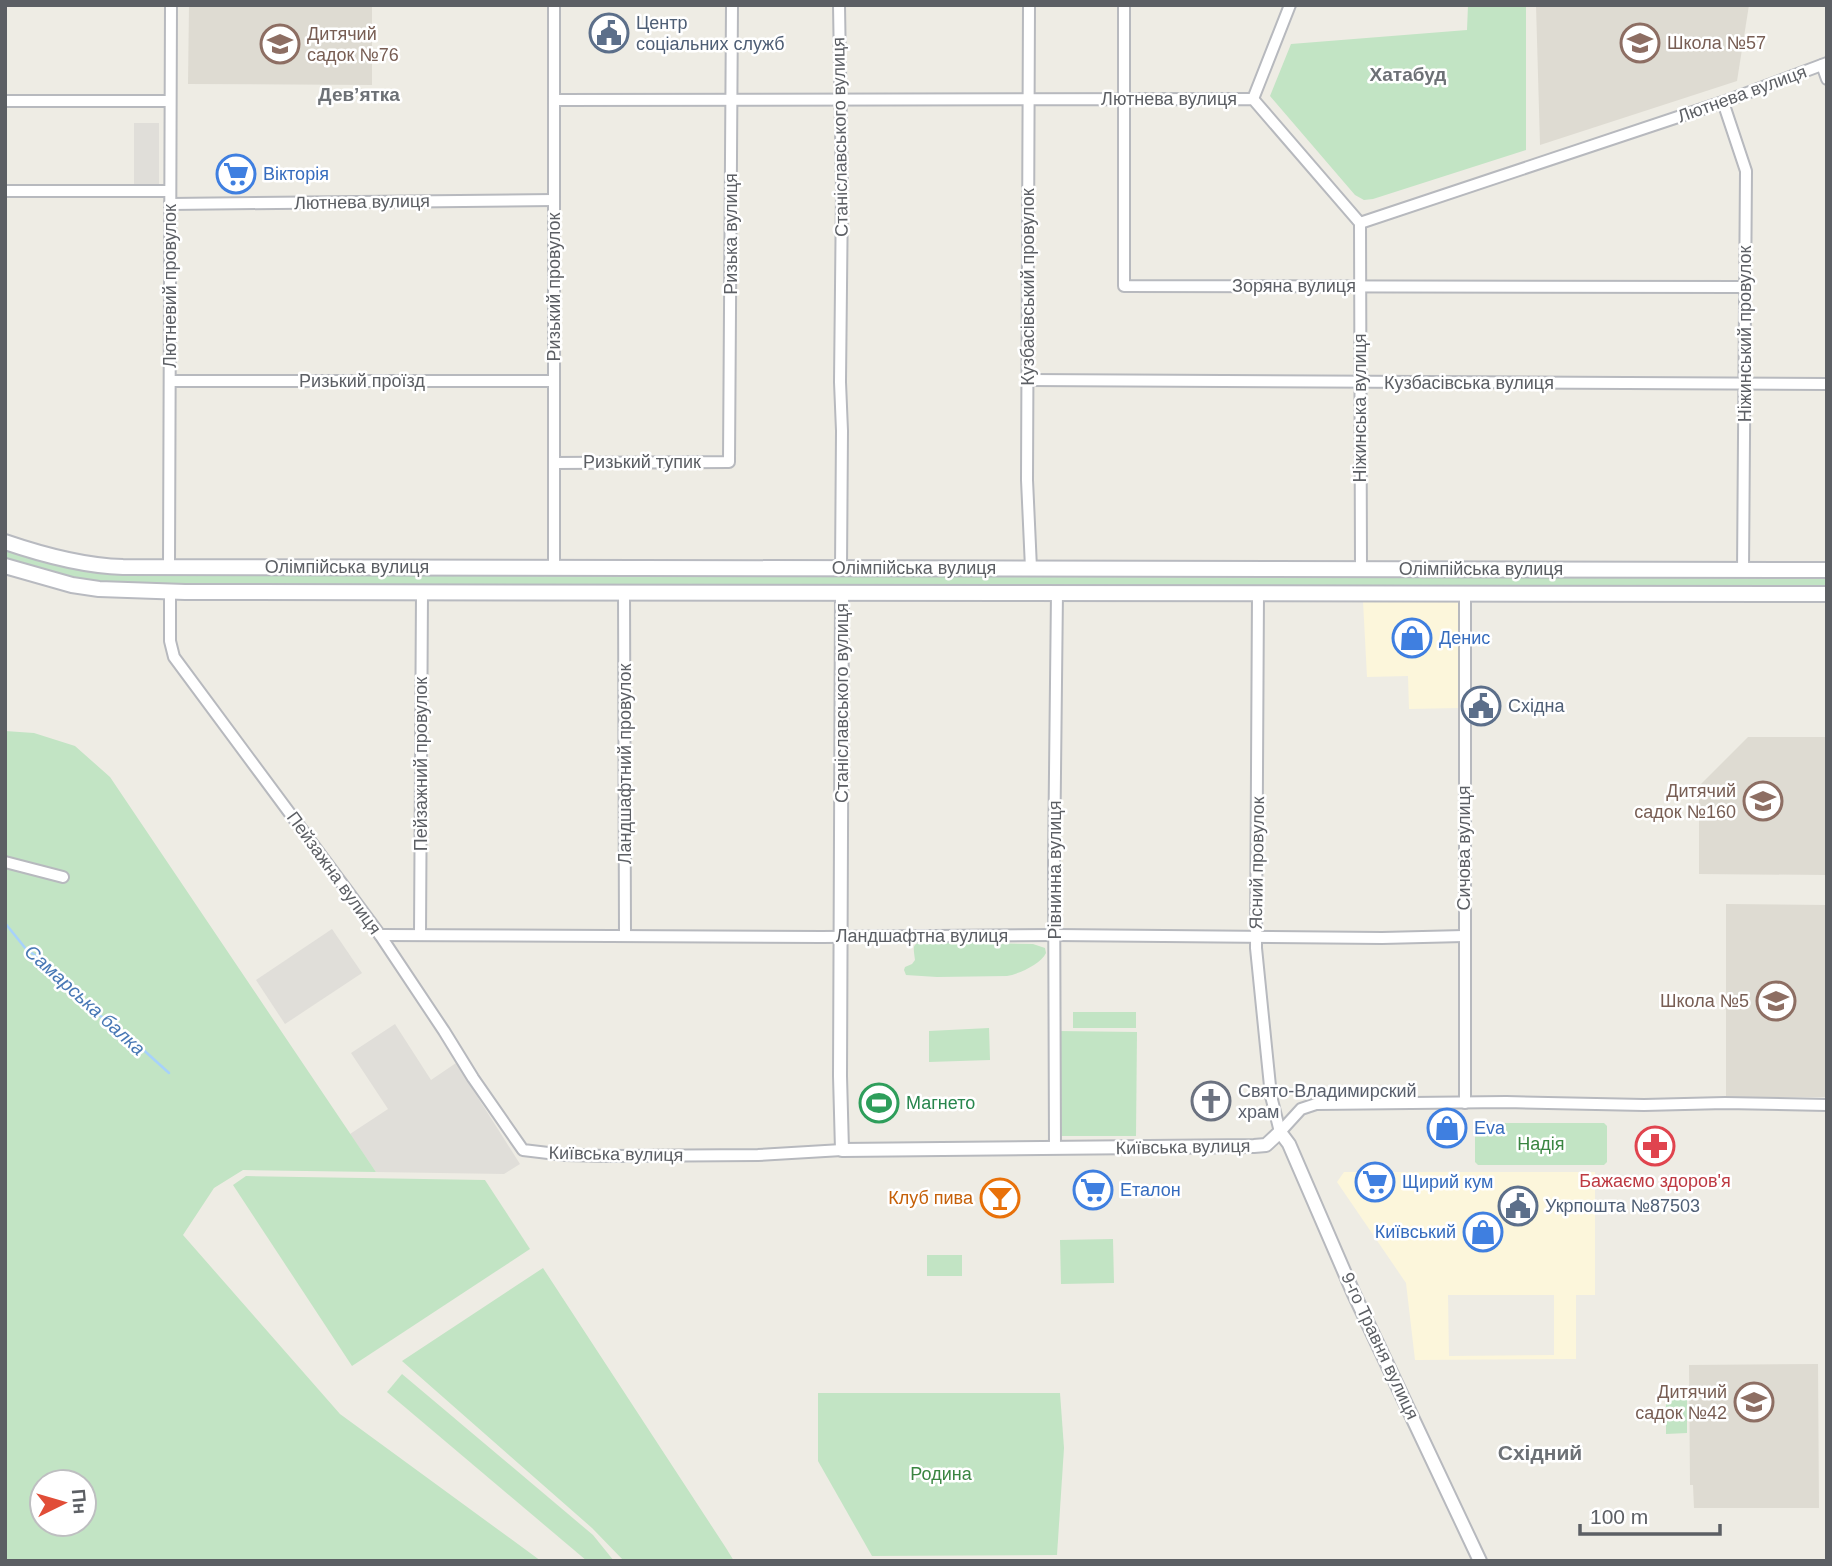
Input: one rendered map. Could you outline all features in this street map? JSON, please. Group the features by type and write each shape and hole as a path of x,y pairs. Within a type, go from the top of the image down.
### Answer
{"main road":[{"name":"Олімпійська вулиця","path":"5,542 50,556 111,567 1827,570"},
{"name":"Олімпійська вулиця","path":"5,566 86,587 170,591 1827,594"},
{"path":"169,566 170,591"},
{"name":"Станіславського вулиця","path":"841,568 842,592"},
{"name":"Ніжинська вулиця","path":"1360,594 1361,569"}],"street":[{"name":"Лютневий провулок","path":"169,566 171,5"},
{"name":"Ризький провулок","path":"554,5 554,568"},
{"name":"Ризька вулиця","path":"729,462 732,5"},
{"name":"Станіславського вулиця","path":"839,5 842,192 841,568"},
{"name":"Кузбасівський провулок","path":"1028,5 1027,480 1031,568"},
{"name":"Зоряна вулиця","path":"1124,5 1124,286 1745,287"},
{"path":"1252,99 1290,5"},
{"path":"1824,64 1827,79"},
{"name":"Лютнева вулиця","path":"554,100 1252,99 1360,222 1723,102 1824,64"},
{"path":"5,101 170,102"},
{"name":"Ніжинський провулок","path":"1723,102 1746,168 1743,570"},
{"path":"5,191 170,191"},
{"name":"Лютнева вулиця","path":"170,204 554,200"},
{"name":"Ніжинська вулиця","path":"1360,222 1361,569"},
{"name":"Кузбасівська вулиця","path":"1027,380 1827,384"},
{"name":"Ризький проїзд","path":"170,381 554,381"},
{"name":"Ризький тупик","path":"554,463 729,462"},
{"name":"Пейзажна вулиця","path":"170,591 170,641 174,657 380,935 523,1150"},
{"name":"Ландшафтний провулок","path":"624,591 625,936"},
{"name":"Пейзажний провулок","path":"420,935 422,592"},
{"name":"Станіславського вулиця","path":"842,592 842,1150"},
{"name":"Рівнинна вулиця","path":"1055,1148 1056,592"},
{"name":"Ясний провулок","path":"1258,593 1256,936 1259,992 1270,1084 1280,1132"},
{"name":"Сичова вулиця","path":"1465,593 1465,1103"},
{"path":"5,862 63,877"},
{"name":"Ландшафтна вулиця","path":"380,935 1464,936"},
{"name":"Київська вулиця","path":"523,1150 565,1155 611,1156 758,1155 842,1150 1254,1146 1266,1145 1301,1109 1316,1104 1827,1105"},
{"name":"9-го Травня вулиця","path":"1280,1132 1289,1144 1353,1292 1479,1561"}],"shaded area":[{"name":"Дитячий садок №76","path":"189,5 372,5 372,85 188,84"},
{"name":"Школа №57","path":"1536,5 1749,5 1737,81 1540,145"},
{"path":"134,123 159,123 159,187 134,187"},
{"name":"Денис","path":"1363,601 1458,601 1458,708 1409,709 1408,676 1367,677"},
{"name":"Дитячий садок №160","path":"1748,737 1827,737 1827,875 1699,874 1699,786"},
{"name":"Школа №5","path":"1726,904 1827,905 1827,1097 1726,1097"},
{"path":"332,929 362,973 285,1024 256,980"},
{"path":"395,1024 431,1080 456,1063 520,1164 504,1174 376,1172 350,1134 388,1109 351,1053"},
{"name":"Київський","path":"1344,1172 1595,1172 1595,1295 1576,1295 1576,1359 1415,1360 1406,1283 1337,1182","holes":["1448,1295 1554,1295 1554,1355 1449,1356"]},
{"name":"Дитячий садок №42","path":"1818,1364 1819,1508 1694,1508 1693,1485 1690,1485 1689,1365"}],"green space":[{"path":"1468,5 1526,5 1526,150 1373,199 1364,200 1355,195 1270,96 1291,44 1467,30"},
{"path":"5,542 79,562 1827,570 1827,594 123,590 5,566"},
{"path":"5,731 34,733 75,746 110,777 376,1172 243,1170 214,1188 183,1235 340,1414 541,1561 5,1561"},
{"path":"930,942 1033,944 1045,948 1046,953 1029,968 1007,976 906,975 905,967 915,960 915,945"},
{"path":"1073,1012 1136,1012 1136,1028 1073,1028"},
{"path":"989,1028 990,1060 929,1062 929,1031"},
{"path":"1058,1031 1137,1032 1136,1136 1057,1136"},
{"name":"Надія","path":"1478,1123 1604,1123 1607,1126 1607,1162 1604,1165 1478,1165 1475,1162 1475,1126"},
{"path":"246,1176 485,1180 530,1249 352,1366 233,1185"},
{"path":"1113,1239 1114,1283 1061,1284 1060,1240"},
{"path":"927,1255 962,1255 962,1276 927,1276"},
{"path":"543,1268 734,1561 624,1561 592,1528 402,1361"},
{"path":"402,1374 593,1535 614,1561 587,1561 387,1392"},
{"name":"Родина","path":"818,1393 1060,1393 1064,1448 1057,1555 872,1556 818,1461"},
{"path":"1666,1396 1687,1396 1687,1433 1666,1434"}],"waterway":[{"name":"Самарська балка","path":"5,923 26,949 52,967 95,1012 127,1035 169,1073"}],"place":[{"name":"Центр соціальних служб","path":"609,33"},
{"name":"Школа №57","path":"1640,43"},
{"name":"Дитячий садок №76","path":"280,44"},
{"name":"Вікторія","path":"236,174"},
{"name":"Денис","path":"1412,638"},
{"name":"Східна","path":"1481,706"},
{"name":"Дитячий садок №160","path":"1763,801"},
{"name":"Школа №5","path":"1776,1001"},
{"name":"Свято-Владимирский храм","path":"1211,1101"},
{"name":"Магнето","path":"879,1103"},
{"name":"Eva","path":"1447,1128"},
{"name":"Бажаємо здоров'я","path":"1655,1146"},
{"name":"Щирий кум","path":"1375,1182"},
{"name":"Еталон","path":"1093,1190"},
{"name":"Клуб пива","path":"1000,1198"},
{"name":"Укрпошта №87503","path":"1518,1206"},
{"name":"Київський","path":"1483,1232"},
{"name":"Дитячий садок №42","path":"1754,1402"}],"district":[{"name":"Хатабуд","path":"1408,74"},
{"name":"Дев’ятка","path":"359,94"},
{"name":"Східний","path":"1540,1452"}]}
